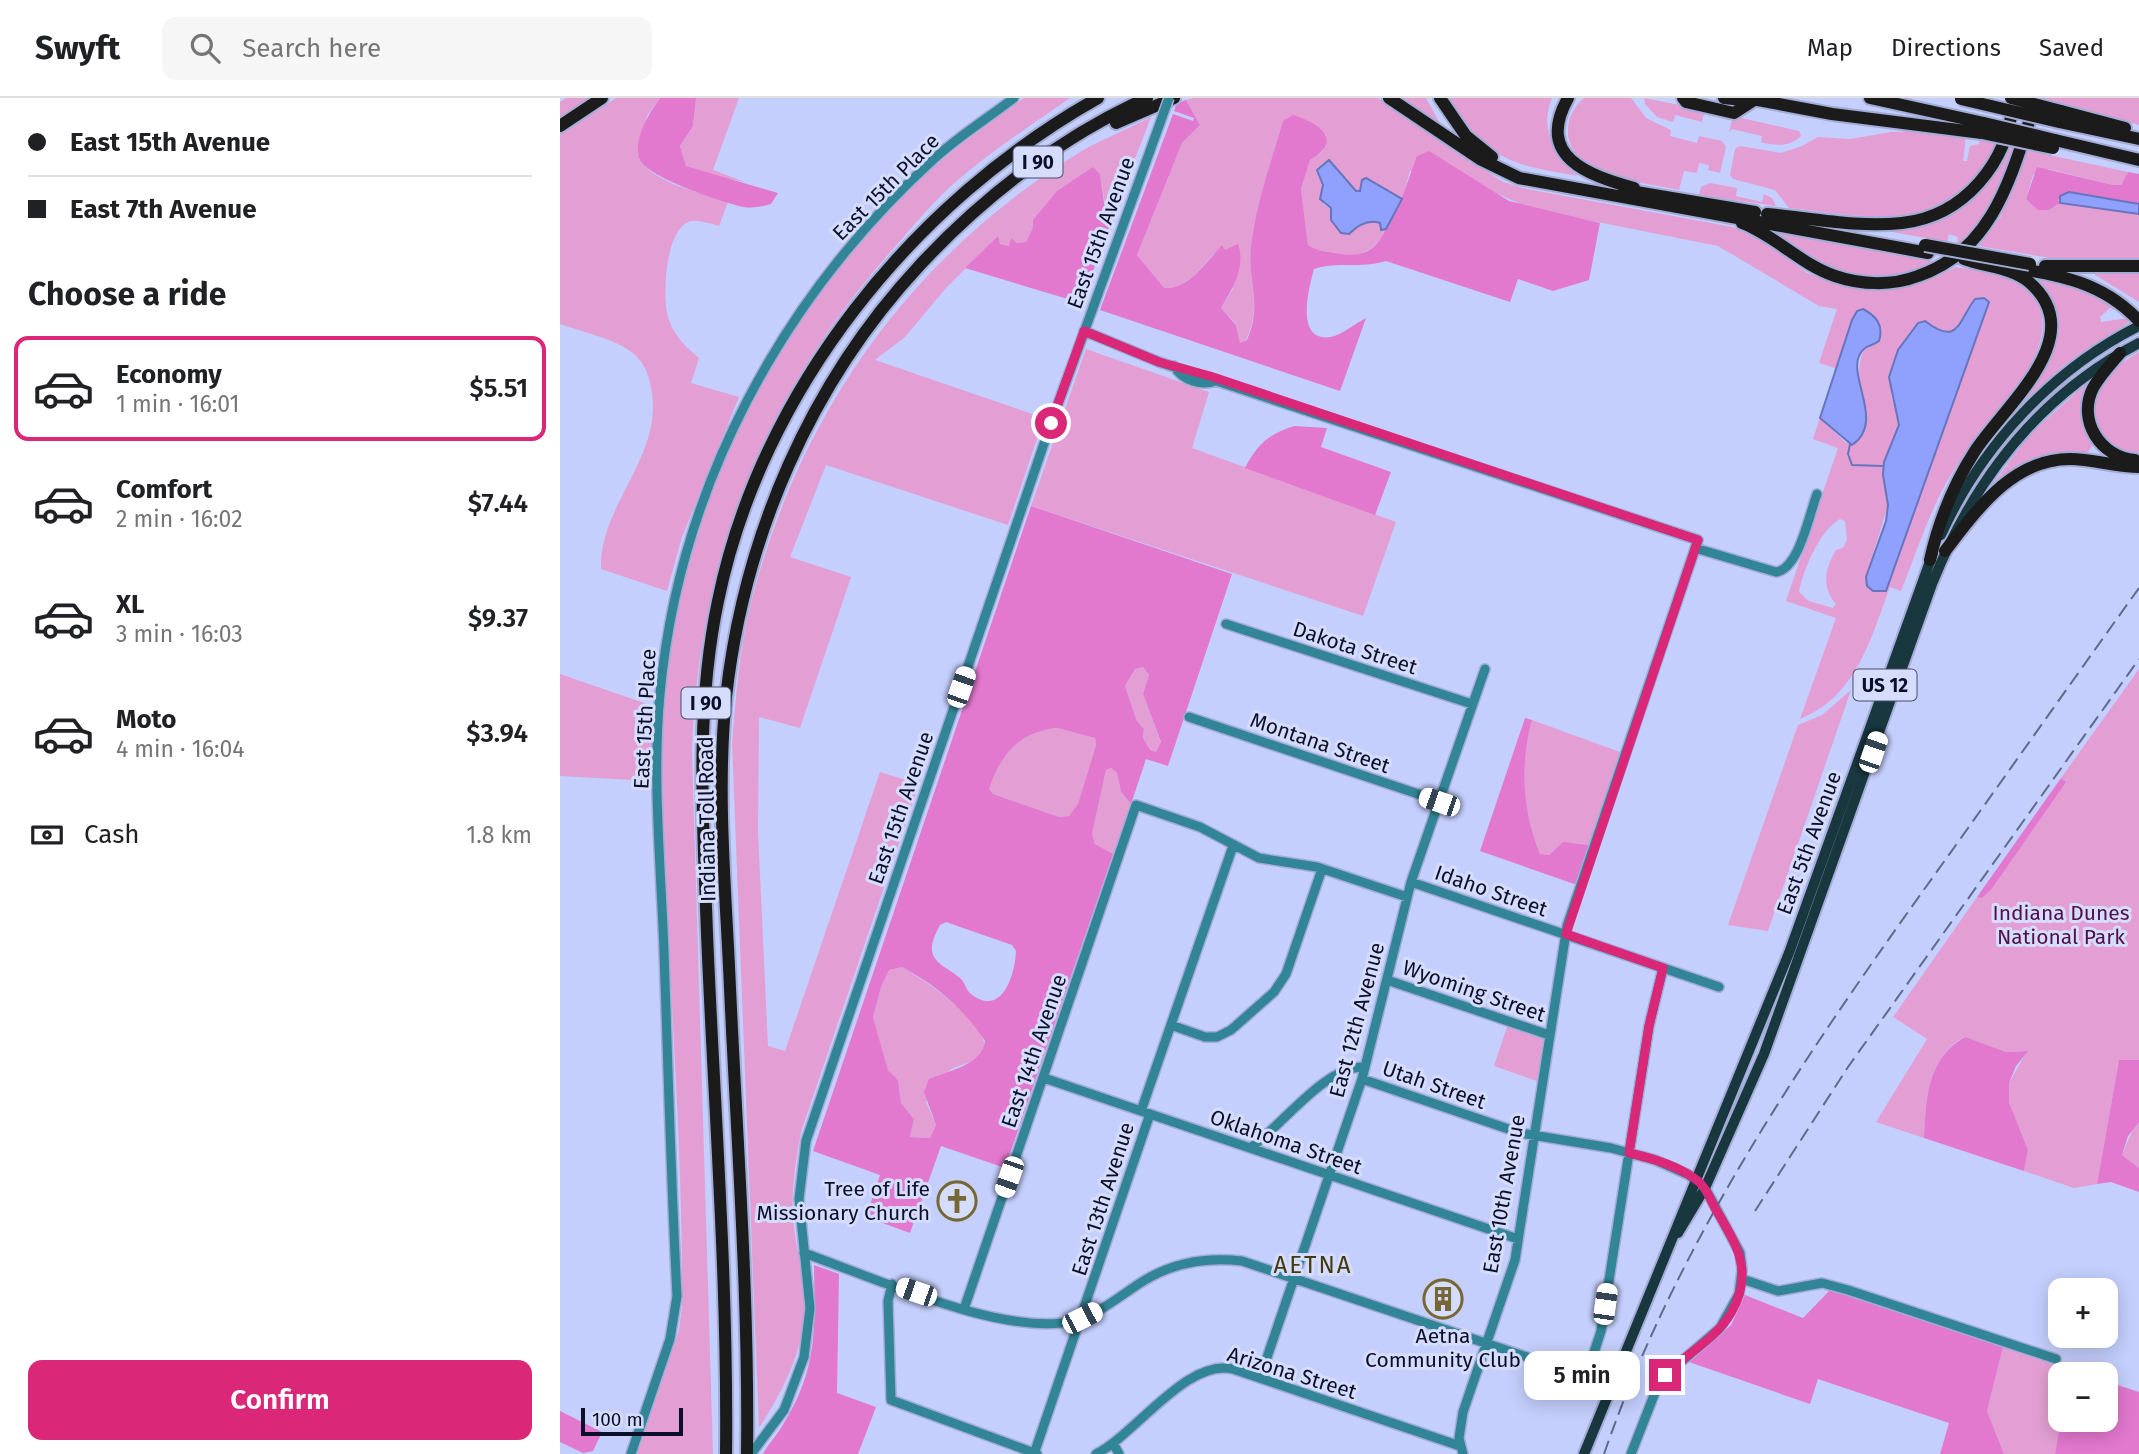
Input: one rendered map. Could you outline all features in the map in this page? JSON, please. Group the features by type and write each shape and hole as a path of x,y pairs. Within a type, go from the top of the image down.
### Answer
{"highway":[{"path":"560,126 602,98"},
{"name":"Indiana Toll Road","path":"726,1454 701,781 708,662 718,600 737,527 761,467 791,409 825,353 881,277 952,204 1007,157 1050,126 1098,98"},
{"name":"Indiana Toll Road","path":"749,1454 723,792 726,699 742,602 756,550 793,453 838,372 876,317 942,242 979,208 1028,169 1082,133 1147,98"},
{"path":"1082,133 1112,124 1171,98"},
{"path":"1389,98 1480,159 1519,178 1926,249 2008,271 2030,272 2049,266 2139,266"},
{"path":"1433,98 1452,131 1480,159"},
{"path":"1440,98 1466,136 1505,164 1609,188 1767,214 2091,286 2118,302 2138,319"},
{"path":"1568,98 1559,118 1559,131 1566,156 1575,166 1596,177 1654,194"},
{"path":"1684,98 1686,102 1734,113 1751,99"},
{"path":"1695,98 1735,107 1751,99"},
{"path":"1724,98 1751,99 1832,114 1983,128"},
{"path":"1870,98 1983,128 2139,160"},
{"path":"1960,98 2139,132"},
{"path":"1767,214 1884,224 1905,223 1937,213 1967,195 1991,169 2005,142 2012,98 2060,116 2139,139"},
{"path":"1719,215 1770,236 1801,260 1838,277 1875,283 1895,282 1935,270 1968,247 1990,221 2038,98"},
{"path":"2049,266 2093,279 2115,292 2138,319"},
{"path":"1930,560 1939,522 1958,481 1976,450 2047,354 2052,328 2049,311 2030,272"},
{"path":"2120,353 2094,387 2089,399 2089,422 2094,434 2110,452 2139,460"},
{"path":"1945,551 1991,496 2031,467 2069,459 2139,467"}],"main road":[{"name":"East 5th Avenue","path":"1584,1454 1807,908 1930,560 1963,492 1989,454 2024,412 2066,373 2138,319"},
{"name":"East 5th Avenue","path":"1674,1238 1705,1188 1764,1054 1945,551 1977,490 2011,445 2075,383 2139,343"}],"street":[{"name":"East 15th Place","path":"631,1454 670,1339 677,1296 656,748 666,644 675,593 695,523 717,463 743,408 800,310 830,269 904,187 938,155 1014,98"},
{"name":"East 15th Avenue","path":"749,1454 784,1410 804,1357 810,1308 799,1199 806,1141 1084,331 1171,98"},
{"path":"1084,331 1216,381 1698,540 1695,548 1782,571 1788,568 1794,558 1817,494"},
{"path":"1174,366 1182,376 1206,384 1216,381"},
{"name":"East 10th Avenue","path":"1461,1450 1463,1412 1513,1265 1566,934 1695,548"},
{"name":"Dakota Street","path":"1226,624 1472,704"},
{"name":"East 12th Avenue","path":"1260,1378 1362,1079 1411,882 1485,669"},
{"name":"Montana Street","path":"1189,717 1439,802"},
{"name":"Idaho Street","path":"1136,805 1200,827 1259,858 1322,869 1407,897"},
{"name":"East 14th Avenue","path":"964,1309 1136,805"},
{"name":"East 13th Avenue","path":"1035,1454 1082,1318 1171,1025 1233,846"},
{"path":"1171,1025 1205,1037 1217,1037 1231,1030 1274,992 1286,974 1322,869"},
{"name":"Idaho Street","path":"1411,882 1719,987"},
{"path":"1586,1377 1601,1331 1649,1026 1663,968"},
{"name":"Wyoming Street","path":"1387,980 1549,1035"},
{"path":"1250,1148 1336,1074 1354,1067 1365,1068"},
{"name":"Oklahoma Street","path":"1044,1077 1518,1239"},
{"name":"Utah Street","path":"1362,1079 1533,1136 1629,1153 1662,1162 1696,1179 1705,1188 1736,1243 1742,1279"},
{"path":"804,1253 964,1309 1026,1325 1063,1323 1082,1318 1158,1273 1187,1262 1242,1261 1296,1276 1610,1385"},
{"path":"1630,1454 1660,1380 1724,1322 1736,1302 1742,1279 1778,1291 1822,1283 2056,1359"},
{"path":"892,1284 888,1301 891,1400 1035,1454"},
{"name":"Arizona Street","path":"1096,1454 1207,1369 1228,1368 1461,1450"},
{"path":"1112,1443 1119,1454"}],"green space":[{"path":"566,98 592,98 560,119 560,102"},
{"path":"616,98 660,98 647,116 639,159 646,168 679,186 728,202 719,226 692,221 683,226 676,235 667,264 665,297 669,320 681,341 699,358 691,383 739,397 682,537 667,591 601,569 603,545 610,523 649,436 653,412 651,387 646,371 642,362 623,347 560,324 560,135"},
{"path":"696,98 739,98 713,170 745,182 714,176 686,166 680,146 693,126"},
{"path":"1024,98 1070,98 1000,147 950,187 917,221 849,303 809,360 775,419 747,481 725,545 708,612 697,681 692,752 713,1454 637,1454 679,1330 682,1306 679,1148 660,758 665,680 678,602 699,527 728,453 763,383 804,316 851,253 932,168"},
{"path":"1378,98 1503,182 1527,189 1733,227 1771,246 1807,273 1846,287 1899,289 1956,267 1996,274 2008,278 2033,296 2042,319 2039,344 2028,370 2010,397 1948,479 1901,591 1890,587 1859,664 1835,696 1800,719 1836,618 1786,601 1838,448 1813,439 1820,418 1846,443 1865,432 1859,369 1865,348 1852,320 1838,369 1819,363 1837,309 1819,306 1718,246 1532,209 1480,186 1410,171 1402,199 1366,178 1360,191 1356,192 1330,160 1323,185 1323,204 1356,226 1373,221 1380,223 1381,230 1386,229 1380,240 1363,253 1341,256 1319,251 1308,245 1301,189 1310,160 1322,150 1326,135 1283,121 1256,214 1250,259 1253,315 1246,340 1240,343 1236,324 1221,308 1233,289 1222,246 1189,280 1173,288 1164,289 1137,255 1182,143 1200,125 1186,100","holes":["1984,298 1989,302 1886,591 1873,591 1866,577 1888,505 1883,475 1884,462 1899,425 1891,394 1925,321 1944,332 1954,331 1961,326 1966,311","1840,519 1845,521 1847,540 1843,548 1836,550 1826,577 1828,591 1836,604 1833,608 1809,601 1799,592 1804,573 1819,541"]},
{"path":"1397,98 1426,98 1443,129"},
{"path":"1446,98 1552,98 1548,109 1548,131 1562,160 1578,176 1534,168 1501,155 1474,134"},
{"path":"1584,98 1631,98 1646,118 1671,130 1670,136 1697,143 1699,136 1722,141 1726,147 1720,173 1708,170 1709,165 1699,163 1697,173 1684,171 1679,190 1611,175 1580,158 1571,146 1568,131 1570,117 1577,105"},
{"path":"1644,98 1705,110 1702,122 1675,115 1673,122 1657,117 1645,104"},
{"path":"2139,98 2139,125 2045,100"},
{"path":"1733,116 1799,131 1801,136 1787,144 1777,145 1761,142 1762,136 1732,129 1729,133"},
{"path":"1151,117 1126,182 1115,179 1108,192 1106,211 1100,174 1033,227 1026,242 1017,243 1011,238 1010,246 1000,244 997,237 946,288 905,337 875,360 1044,418 1008,525 826,465 790,557 851,577 800,728 759,717 758,832 768,1046 785,1051 880,772 919,784 801,1132 794,1175 793,1206 804,1292 804,1320 791,1369 759,1428 732,743 746,624 771,536 798,469 831,406 870,346 914,291 964,240 1019,193 1080,152"},
{"path":"1917,131 1966,137 1963,161 1967,161 1970,146 1979,144 1980,139 1997,143 1979,173 1958,194 1934,208 1908,214 1850,215 1789,208 1775,190 1733,179 1730,175 1735,149 1740,146 1781,153 1818,137 1850,139"},
{"path":"2010,146 2016,147 1995,203 1965,244 1957,243 1958,237 1949,234 1947,242 1865,227 1898,228 1981,186 1995,172"},
{"path":"2026,150 2128,172 2121,185 2113,185 2048,169 2033,175 2026,199 2049,210 2060,203 2139,214 2139,260 2062,260 1979,246 2001,216"},
{"path":"1710,183 1737,188 1736,196 1762,202 1764,194 1772,198 1776,206 1699,195 1701,187"},
{"path":"1766,228 1942,263 1899,276 1854,278 1817,265"},
{"path":"2139,270 2139,302 2095,275 2095,272"},
{"path":"2028,276 2071,285 2119,310 2110,308 2100,317 2101,322 2128,318 2131,321 2063,366 2010,415 2054,329"},
{"path":"1086,349 1209,392 1192,448 1396,522 1363,616 1031,506"},
{"path":"2139,352 2139,455 2128,453 2108,441 2100,432 2092,411 2093,400 2102,382 2116,367"},
{"path":"2094,377 2084,424 2094,443 2086,455 2034,460 1992,485 2030,434"},
{"path":"1143,667 1149,675 1143,694 1161,743 1156,752 1150,751 1143,738 1144,729 1137,721 1125,686 1135,669"},
{"name":"Indiana Dunes National Park","path":"2139,669 2139,1060 2119,1060 2097,1184 2074,1188 2024,1171 2028,1150 2009,1102 2009,1083 2027,1051 2006,1052 1964,1037 1942,1056 1936,1068 1928,1094 1924,1138 1876,1122 1927,1039 1893,1017 1977,897 1982,898 1991,890 2065,782 2061,778"},
{"path":"560,674 650,705 652,781 560,776"},
{"path":"1851,690 1768,931 1728,925 1798,725 1822,715"},
{"path":"1532,720 1620,752 1590,845 1568,844 1558,847 1549,855 1540,854 1526,804 1526,754"},
{"path":"1057,728 1095,738 1096,745 1078,805 1069,816 1059,817 993,794 989,789 994,776 1013,747 1032,734"},
{"path":"1111,768 1117,773 1121,792 1131,804 1113,854 1095,844 1092,834 1106,770"},
{"path":"902,967 956,1005 979,1031 984,1044 979,1057 949,1071 926,1102 936,1125 930,1138 910,1137 914,1119 901,1103 898,1080 888,1070 873,1017 889,970"},
{"path":"1508,1024 1544,1037 1537,1081 1494,1066"},
{"path":"2136,1122 2139,1122 2139,1168 2122,1155"},
{"path":"2003,1347 2049,1362 2048,1432 2059,1432 2055,1454 2004,1454 1987,1411"}],"shaded area":[{"path":"660,98 696,98 693,126 680,146 686,166 778,193 771,204 743,207 729,203 668,180 644,165 639,158 639,142 647,118"},
{"path":"1186,100 1200,125 1182,143 1137,255 1164,288 1173,288 1196,274 1222,245 1225,250 1238,244 1239,269 1234,285 1221,308 1236,325 1240,343 1247,340 1254,315 1250,259 1256,214 1283,121 1293,115 1319,127 1327,139 1326,145 1310,160 1301,189 1308,245 1328,252 1353,255 1371,249 1383,236 1396,206 1400,203 1417,156 1429,151 1509,201 1600,223 1589,280 1553,291 1518,279 1510,302 1386,261 1314,269 1307,300 1308,323 1312,331 1319,337 1331,337 1366,318 1340,391 1100,310 1173,114 1193,121 1194,118 1174,111 1177,103"},
{"path":"1093,167 1100,174 1105,210 1115,179 1126,182 1081,303 965,268 998,236 1000,244 1009,246 1011,238 1017,243 1026,242 1033,227 1033,220 1057,191"},
{"path":"2037,167 2113,185 2121,185 2128,172 2139,174 2139,204 2069,192 2058,200 2060,203 2049,210 2038,210 2026,199"},
{"path":"1294,426 1327,428 1321,447 1391,472 1375,515 1245,468 1254,452 1265,441"},
{"path":"1031,506 1232,574 1168,766 1146,759 1131,804 1121,792 1117,773 1111,768 1106,770 1092,834 1095,844 1113,854 1005,1168 941,1146 910,1233 866,1217 880,1175 813,1151","holes":["1143,667 1149,675 1143,694 1161,742 1156,752 1150,750 1143,738 1144,729 1137,721 1125,686 1135,669","1057,728 1095,738 1096,745 1078,804 1069,816 1059,817 993,794 989,789 999,765 1013,747 1032,734","946,922 1012,945 1016,951 1013,971 999,997 991,1001 971,994 958,976 936,960 932,948 940,925","902,967 938,990 968,1018 985,1041 983,1049 972,1061 929,1079 924,1092 936,1125 930,1138 910,1137 914,1119 901,1103 898,1080 888,1070 873,1017 889,970"]},
{"path":"1525,718 1532,720 1525,771 1529,821 1540,854 1549,855 1563,842 1590,845 1577,885 1480,851"},
{"path":"2061,778 2066,782 1991,890 1982,898 1977,897"},
{"path":"1965,1037 2006,1052 2028,1051 2016,1066 2009,1083 2009,1102 2028,1150 2024,1171 1924,1138 1931,1080 1943,1056"},
{"path":"2119,1060 2139,1060 2139,1122 2128,1136 2122,1155 2139,1168 2139,1192 2111,1182 2097,1184"},
{"path":"814,1265 839,1274 837,1393 876,1407 858,1454 763,1454 795,1403 809,1365 815,1308"},
{"path":"1830,1290 2003,1347 1987,1411 2004,1454 1940,1454 1949,1423 1818,1379 1810,1404 1689,1362 1731,1325 1745,1295 1803,1318"},
{"path":"2118,1385 2139,1392 2139,1454 2055,1454 2059,1432 2118,1432"},
{"path":"560,1411 602,1432 593,1451 583,1453 560,1442"}],"water":[{"path":"1329,160 1356,191 1360,191 1362,180 1366,178 1402,199 1386,229 1381,230 1380,223 1371,222 1359,226 1349,234 1341,233 1331,220 1331,208 1320,199 1323,185 1317,170"},
{"path":"2069,192 2139,204 2139,214 2060,203 2060,196"},
{"path":"1984,298 1989,302 1886,591 1873,591 1867,586 1866,577 1886,521 1888,505 1883,475 1884,462 1899,425 1889,377 1898,350 1918,323 1925,321 1945,332 1951,331 1961,322 1975,299"},
{"path":"1863,309 1878,322 1880,335 1879,341 1865,348 1858,357 1857,368 1866,409 1866,422 1862,435 1852,445 1820,418 1852,320 1857,311"}],"waterway":[{"path":"1850,444 1848,454 1852,465 1883,466"}],"railway":[{"path":"1604,1454 1634,1376 1668,1300 1706,1226 1791,1083 1837,1013 2139,588"},
{"path":"1755,1211 1848,1067 2139,659"}],"place":[{"name":"Tree of Life Missionary Church","path":"957,1201"},
{"name":"Aetna Community Club","path":"1443,1299"}],"district":[{"name":"AETNA","path":"1313,1265"}],"route":[{"path":"1051,423 1084,331 1138,354 1698,540 1566,934 1663,968 1653,1003 1629,1153 1667,1164 1701,1183 1734,1236 1740,1253 1741,1287 1729,1316 1720,1328 1665,1375"}]}
